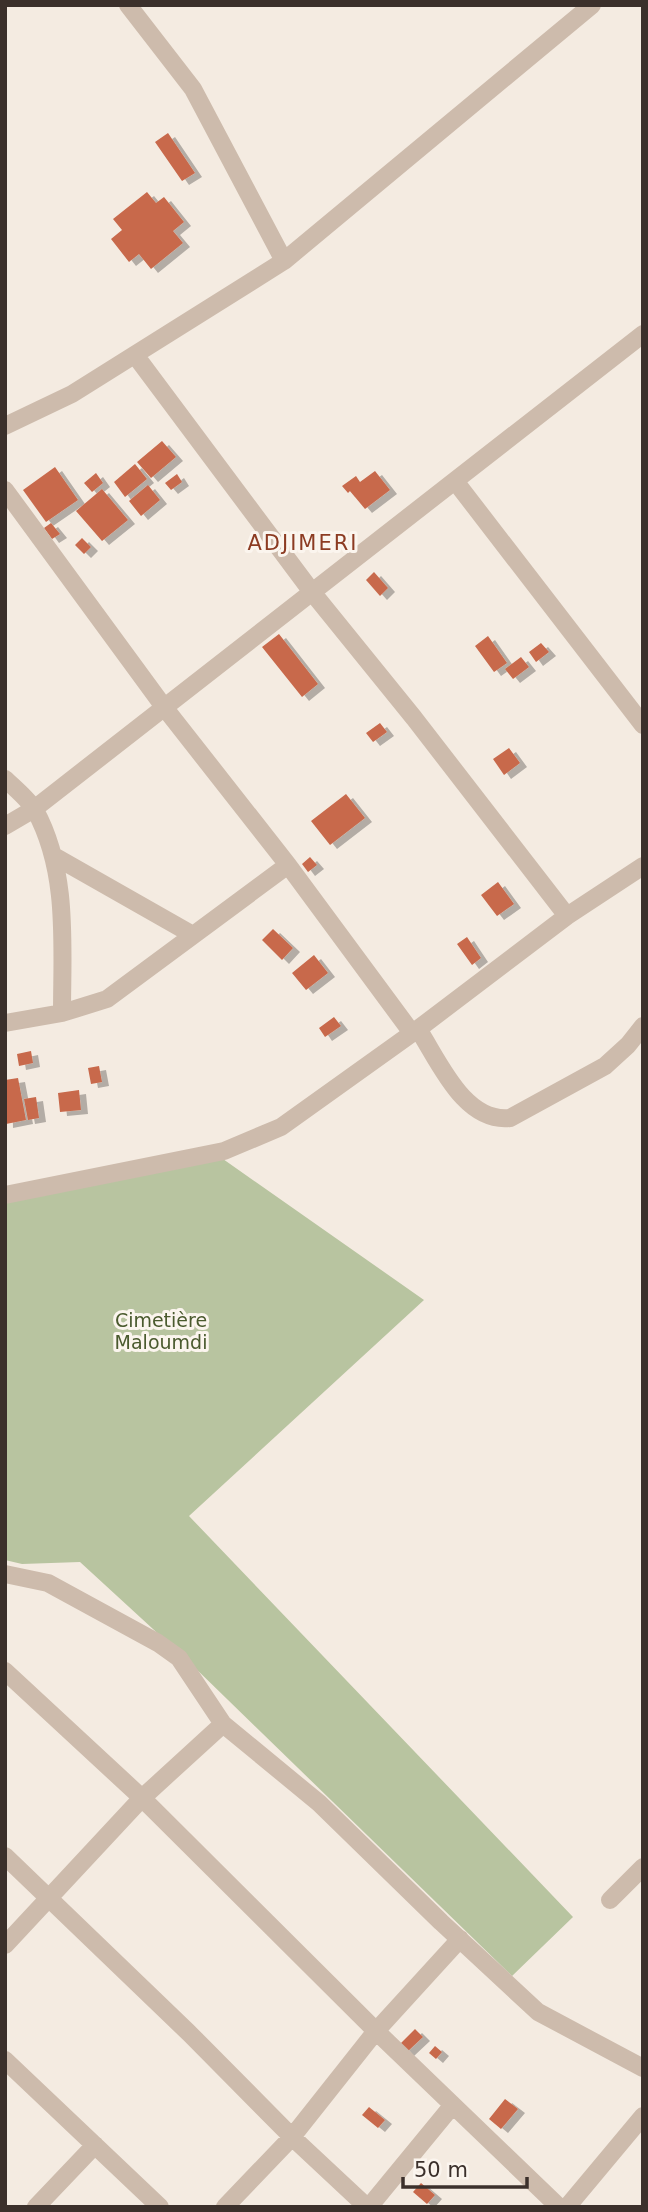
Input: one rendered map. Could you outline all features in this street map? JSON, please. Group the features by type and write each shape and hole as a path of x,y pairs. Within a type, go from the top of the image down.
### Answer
{"street":[{"path":"128,5 193,89 284,261"},
{"path":"5,426 72,394 284,261 592,5"},
{"path":"5,826 34,809 643,334"},
{"path":"135,355 312,592 414,718 567,916"},
{"path":"455,481 643,725"},
{"path":"5,490 164,707 473,1107 498,1119 510,1118 605,1066 628,1045 643,1026"},
{"path":"5,779 34,809 54,856 61,901 62,1013"},
{"path":"54,856 193,935"},
{"path":"5,1023 62,1013 107,999 288,865"},
{"path":"5,1195 224,1151 281,1127 415,1031 567,916 643,866"},
{"path":"5,1574 48,1583 158,1643 179,1658 223,1724 319,1802 538,2012 643,2068"},
{"path":"5,1671 142,1798 452,2106 559,2207"},
{"path":"5,1945 142,1798 223,1724"},
{"path":"5,1856 190,2033 292,2137 368,2207 452,2106"},
{"path":"610,1900 643,1867"},
{"path":"225,2207 292,2137 376,2031 460,1939"},
{"path":"5,2060 160,2207"},
{"path":"567,2207 643,2116"},
{"path":"36,2207 94,2145"}],"green space":[{"name":"Cimetière Maloumdi","path":"223,1159 424,1300 189,1516 573,1917 512,1976 190,1663 80,1562 22,1564 5,1560 5,1202"}],"building":[{"path":"168,133 195,173 182,181 155,142"},
{"path":"147,192 156,203 164,197 184,222 173,231 183,243 151,269 139,254 129,262 111,239 122,230 113,219"},
{"path":"162,441 176,457 151,478 137,462"},
{"path":"135,464 147,479 125,497 114,482"},
{"path":"55,467 78,500 46,522 23,490"},
{"path":"375,471 390,490 365,509 350,491 348,493 342,486 356,476 360,482"},
{"path":"96,473 103,483 92,492 84,483"},
{"path":"177,474 182,482 171,490 165,483"},
{"path":"148,485 160,500 141,516 129,501"},
{"path":"102,489 128,520 102,541 76,511"},
{"path":"51,523 60,534 52,539 44,528"},
{"path":"82,538 91,547 84,554 75,545"},
{"path":"374,572 388,588 380,596 366,580"},
{"path":"279,634 318,684 302,697 262,647"},
{"path":"488,636 507,663 494,672 475,646"},
{"path":"541,643 549,652 536,662 529,652"},
{"path":"521,657 529,667 513,679 505,669"},
{"path":"380,723 387,732 373,742 366,733"},
{"path":"509,748 520,763 504,775 493,759"},
{"path":"346,794 365,818 330,845 311,821"},
{"path":"310,857 317,865 308,872 302,864"},
{"path":"498,882 514,904 497,916 481,895"},
{"path":"273,929 293,948 282,960 262,940"},
{"path":"467,937 481,958 472,965 457,944"},
{"path":"314,955 328,973 306,990 292,973"},
{"path":"334,1017 341,1026 325,1037 319,1028"},
{"path":"31,1051 33,1063 19,1066 17,1054"},
{"path":"99,1066 102,1082 91,1084 88,1068"},
{"path":"18,1078 26,1120 6,1124 5,1080"},
{"path":"79,1090 81,1110 60,1112 58,1093"},
{"path":"36,1097 39,1118 28,1120 24,1099"},
{"path":"415,2029 423,2037 407,2052 400,2044"},
{"path":"435,2046 442,2052 436,2059 429,2053"},
{"path":"505,2099 518,2109 501,2129 489,2119"},
{"path":"369,2107 385,2120 378,2128 362,2115"},
{"path":"421,2183 435,2195 427,2204 413,2192"}],"district":[{"name":"ADJIMERI","path":"303,543"}]}
